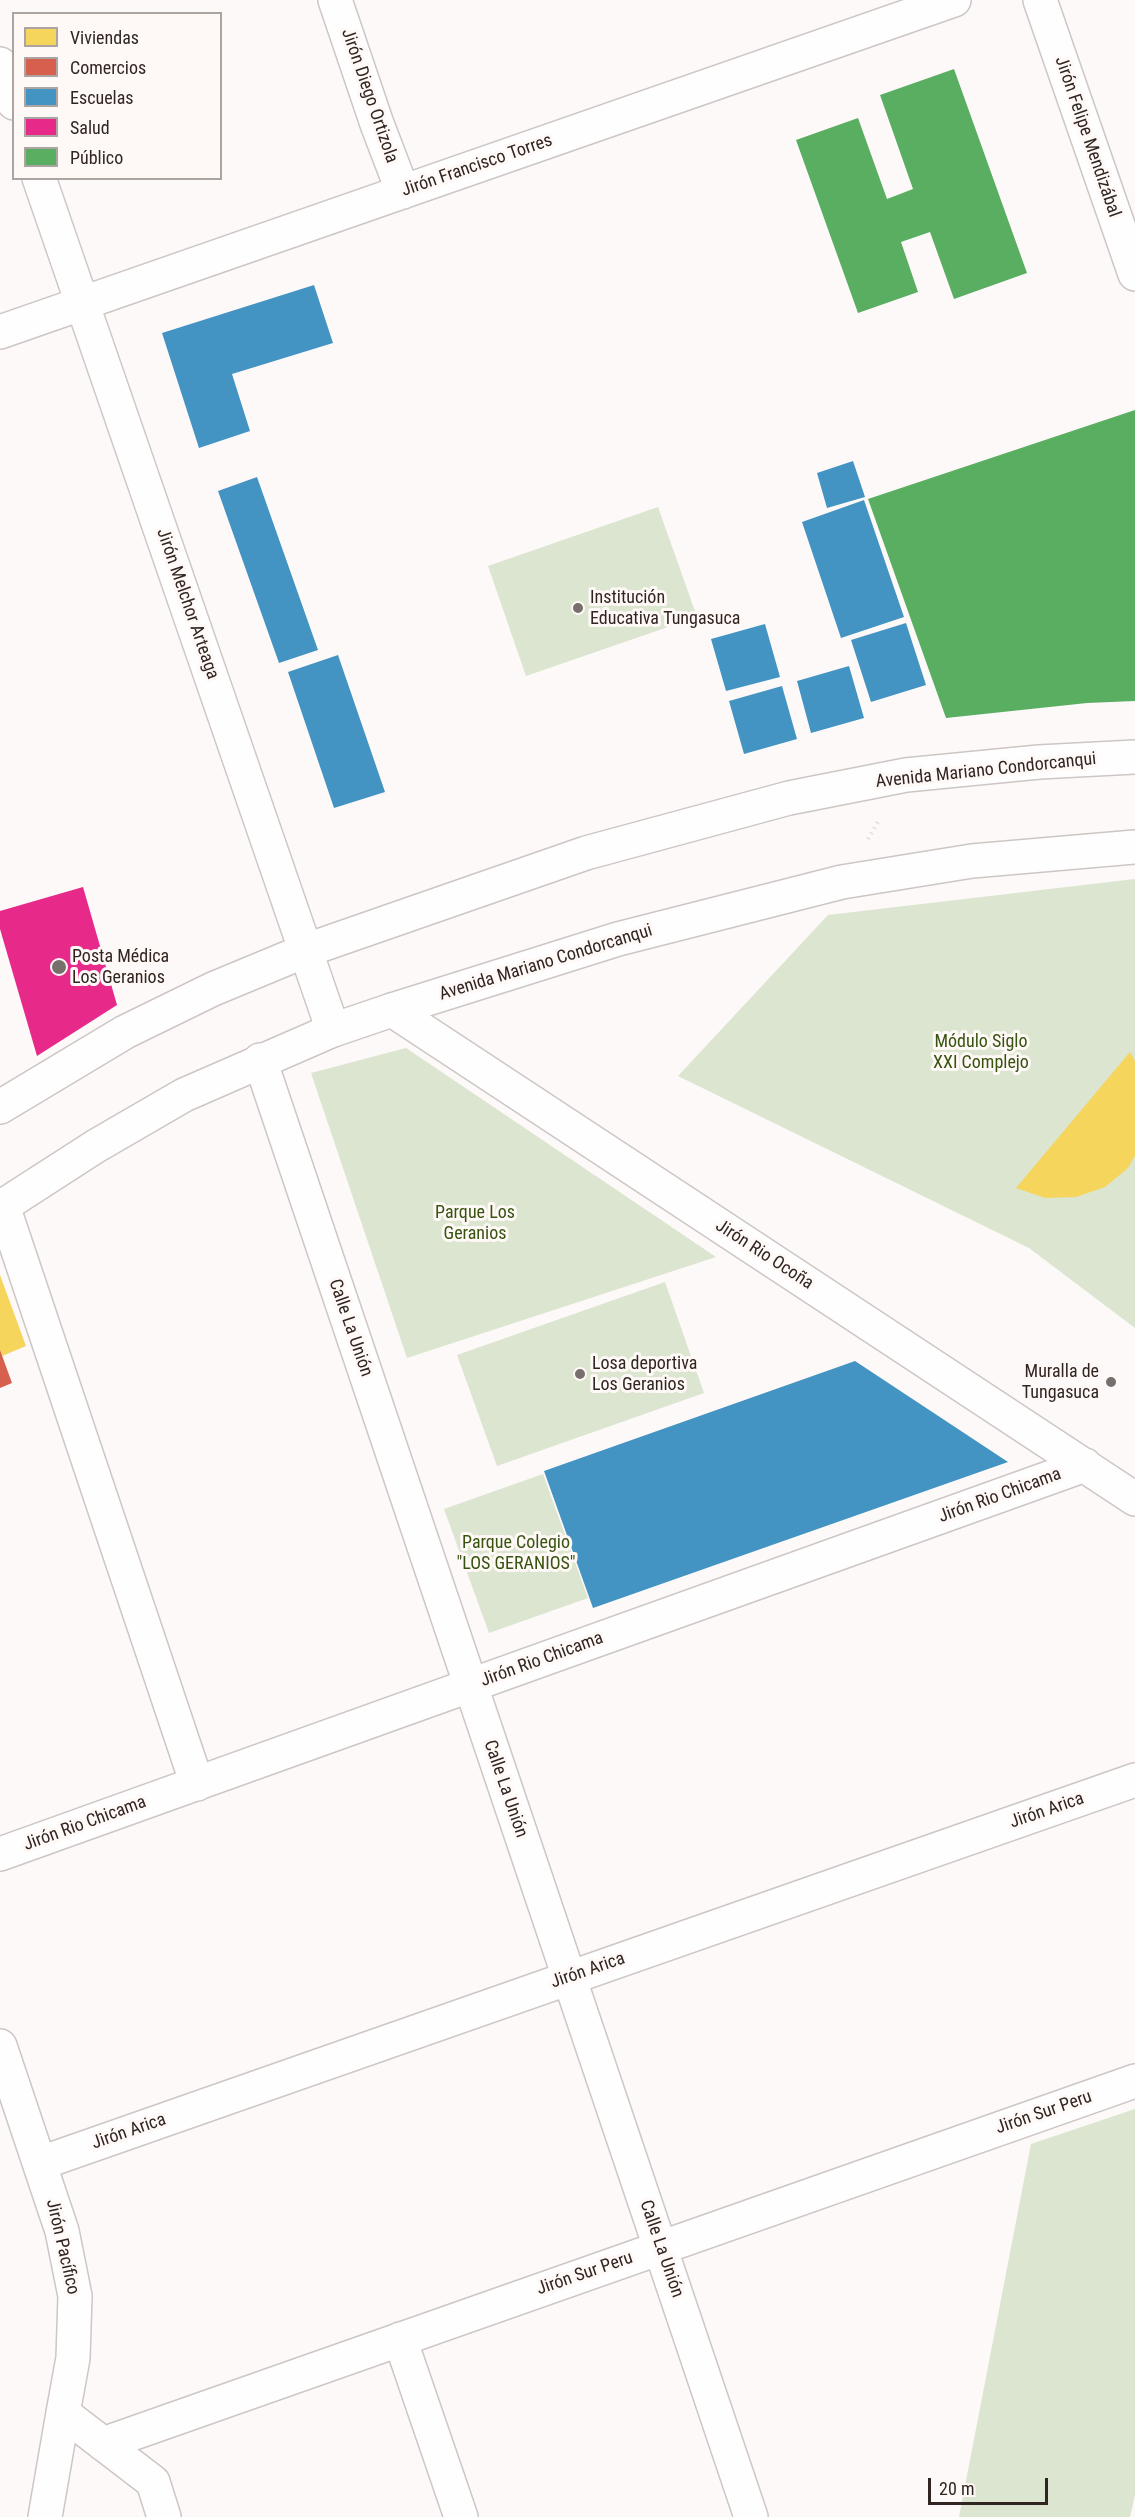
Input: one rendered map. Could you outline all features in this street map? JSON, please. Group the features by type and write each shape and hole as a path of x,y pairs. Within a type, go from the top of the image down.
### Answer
{"street":[{"name":"Jirón Diego Ortizola","path":"335,0 377,124 403,192"},
{"name":"Jirón Francisco Torres","path":"0,332 954,0"},
{"name":"Jirón Felipe Mendizábal","path":"1040,0 1135,274"},
{"path":"0,64 12,97"},
{"name":"Jirón Melchor Arteaga","path":"40,180 333,1030"},
{"name":"Avenida Mariano Condorcanqui","path":"0,1106 125,1032 213,989 307,950 586,853 789,798 906,775 1039,762 1135,757"},
{"name":"Avenida Mariano Condorcanqui","path":"1,1207 96,1146 184,1095 333,1030 392,1010 618,939 842,882 972,861 1135,847"},
{"name":"Jirón Rio Ocoña","path":"392,1010 1135,1499"},
{"name":"Calle La Unión","path":"260,1060 751,2517"},
{"path":"1,1207 198,1784"},
{"name":"Jirón Rio Chicama","path":"0,1854 1085,1466"},
{"name":"Jirón Arica","path":"41,2163 1135,1780"},
{"name":"Jirón Pacífico","path":"0,2046 63,2231 75,2296 73,2358 45,2517"},
{"name":"Jirón Sur Peru","path":"103,2444 1135,2081"},
{"path":"400,2339 461,2517"},
{"path":"63,2412 153,2482 164,2517"}],"path":[{"path":"842,882 906,775"}],"green space":[{"path":"658,507 697,617 526,676 488,566"},
{"name":"Módulo Siglo XXI Complejo","path":"1135,879 1135,1328 1029,1248 678,1076 828,915"},
{"name":"Parque Los Geranios","path":"406,1048 716,1257 407,1358 311,1073"},
{"name":"Losa deportiva Los Geranios","path":"665,1282 704,1393 497,1466 457,1355"},
{"name":"Parque Colegio \"LOS GERANIOS\"","path":"543,1474 588,1598 489,1633 444,1509"},
{"path":"1135,2109 1135,2495 1130,2517 959,2517 1031,2144"}],"building: Viviendas":[{"path":"1130,1052 1135,1061 1135,1156 1128,1168 1105,1187 1076,1197 1045,1198 1016,1188"},
{"path":"0,1275 26,1346 2,1356 0,1350"}],"building: Comercios":[{"path":"0,1350 12,1383 0,1388"}],"building: Escuelas":[{"path":"314,285 333,343 232,374 250,431 199,448 162,333"},
{"path":"853,461 865,497 827,508 817,473"},
{"path":"257,477 318,650 279,663 218,491"},
{"path":"864,500 904,617 841,638 802,522"},
{"path":"906,623 926,685 871,702 851,640"},
{"path":"765,624 780,677 726,691 711,639"},
{"path":"338,655 385,792 334,808 288,672"},
{"path":"849,666 864,718 811,733 797,681"},
{"path":"782,686 797,739 744,754 729,701"},
{"path":"855,1361 1008,1462 593,1608 544,1471"}],"building: Salud":[{"name":"Posta Médica Los Geranios","path":"83,887 117,1005 37,1056 0,929 0,911"}],"building: Público":[{"path":"954,69 1027,273 954,299 930,232 901,242 918,292 858,313 796,140 858,118 887,199 913,189 880,95"},
{"path":"1135,410 1135,701 1087,703 946,718 868,499"}],"place":[{"name":"Institución Educativa Tungasuca","path":"578,608"},
{"name":"Posta Médica Los Geranios","path":"59,967"},
{"name":"Losa deportiva Los Geranios","path":"580,1374"},
{"name":"Muralla de Tungasuca","path":"1111,1382"}]}
